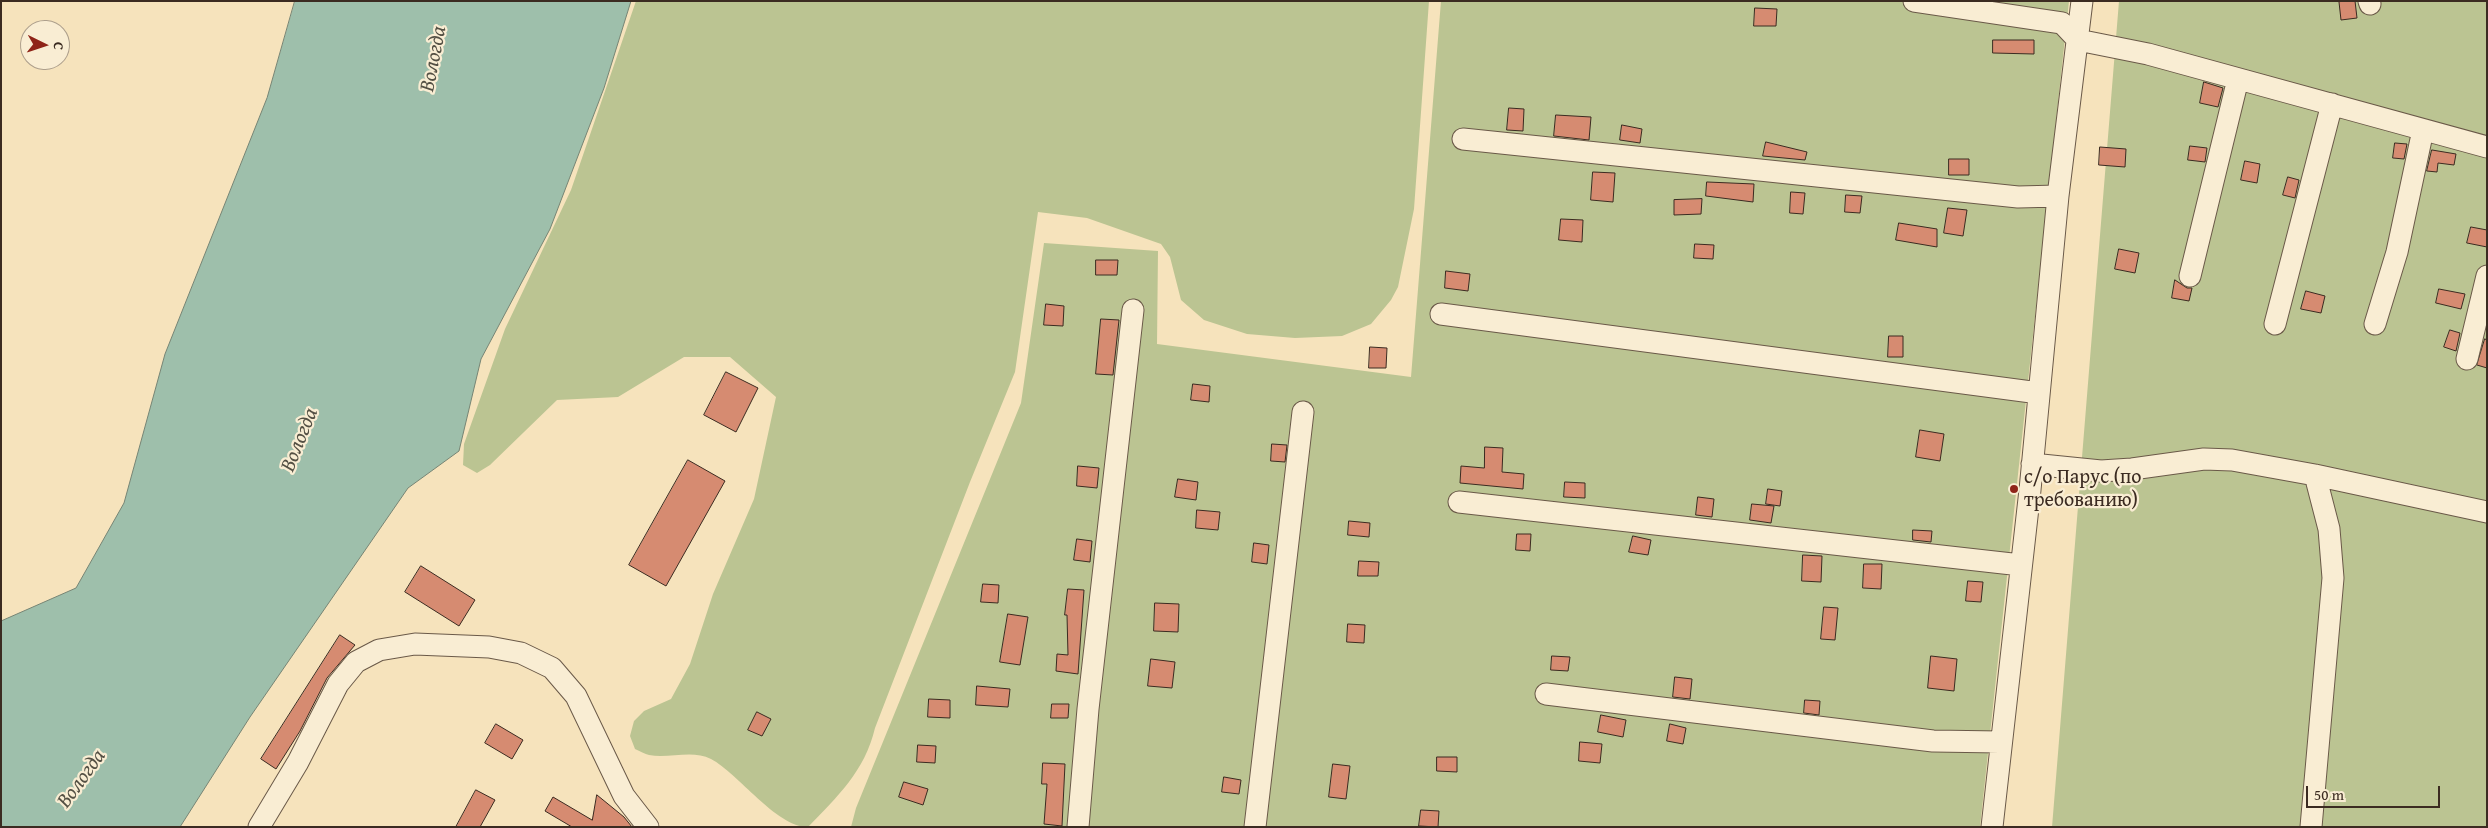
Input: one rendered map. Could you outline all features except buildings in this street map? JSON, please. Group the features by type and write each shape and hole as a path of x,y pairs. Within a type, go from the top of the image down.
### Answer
{"street":[{"path":"1914,1 2062,23 2078,40 2148,54 2487,147"},
{"path":"1992,827 2032,464 2058,196 2082,1"},
{"path":"2190,276 2238,79"},
{"path":"2275,324 2332,104"},
{"path":"2375,324 2397,252 2424,130"},
{"path":"1463,139 2018,197 2058,196"},
{"path":"2467,359 2487,276"},
{"path":"1078,827 1089,699 1133,310"},
{"path":"1441,314 2039,394"},
{"path":"1255,827 1303,412"},
{"path":"2032,464 2101,471 2132,469 2204,459 2232,460 2315,475 2487,512"},
{"path":"2311,827 2333,578 2329,529 2315,475"},
{"path":"1459,502 2021,565"},
{"path":"259,827 298,762 338,684 356,662 379,650 415,644 489,647 522,653 552,668 576,696 624,796 648,827"},
{"path":"1546,694 1933,741 2000,742"}],"shaded area":[{"path":"636,1 1429,1 1414,209 1398,287 1391,300 1371,324 1342,336 1295,338 1247,334 1204,320 1181,300 1170,257 1161,244 1087,218 1038,212 1015,372 970,482 864,757 849,782 808,827 796,825 770,809 722,766 711,759 688,754 649,755 635,749 630,736 634,721 644,711 671,699 690,664 713,594 754,499 776,397 730,357 684,357 618,397 557,400 490,465 477,473 463,465 464,444 505,329 571,190"},
{"path":"1441,1 2069,1 1980,827 851,827 856,808 1021,403 1044,243 1158,251 1157,344 1411,377"},
{"path":"2119,1 2487,1 2487,827 2052,827"}],"water":[{"name":"Вологда","path":"295,1 631,1 604,88 550,229 481,359 459,451 408,488 250,717 180,827 1,827 1,621 76,588 124,503 165,354 267,98"}],"place":[{"name":"с/о Парус (по требованию)","path":"2014,489"}]}
